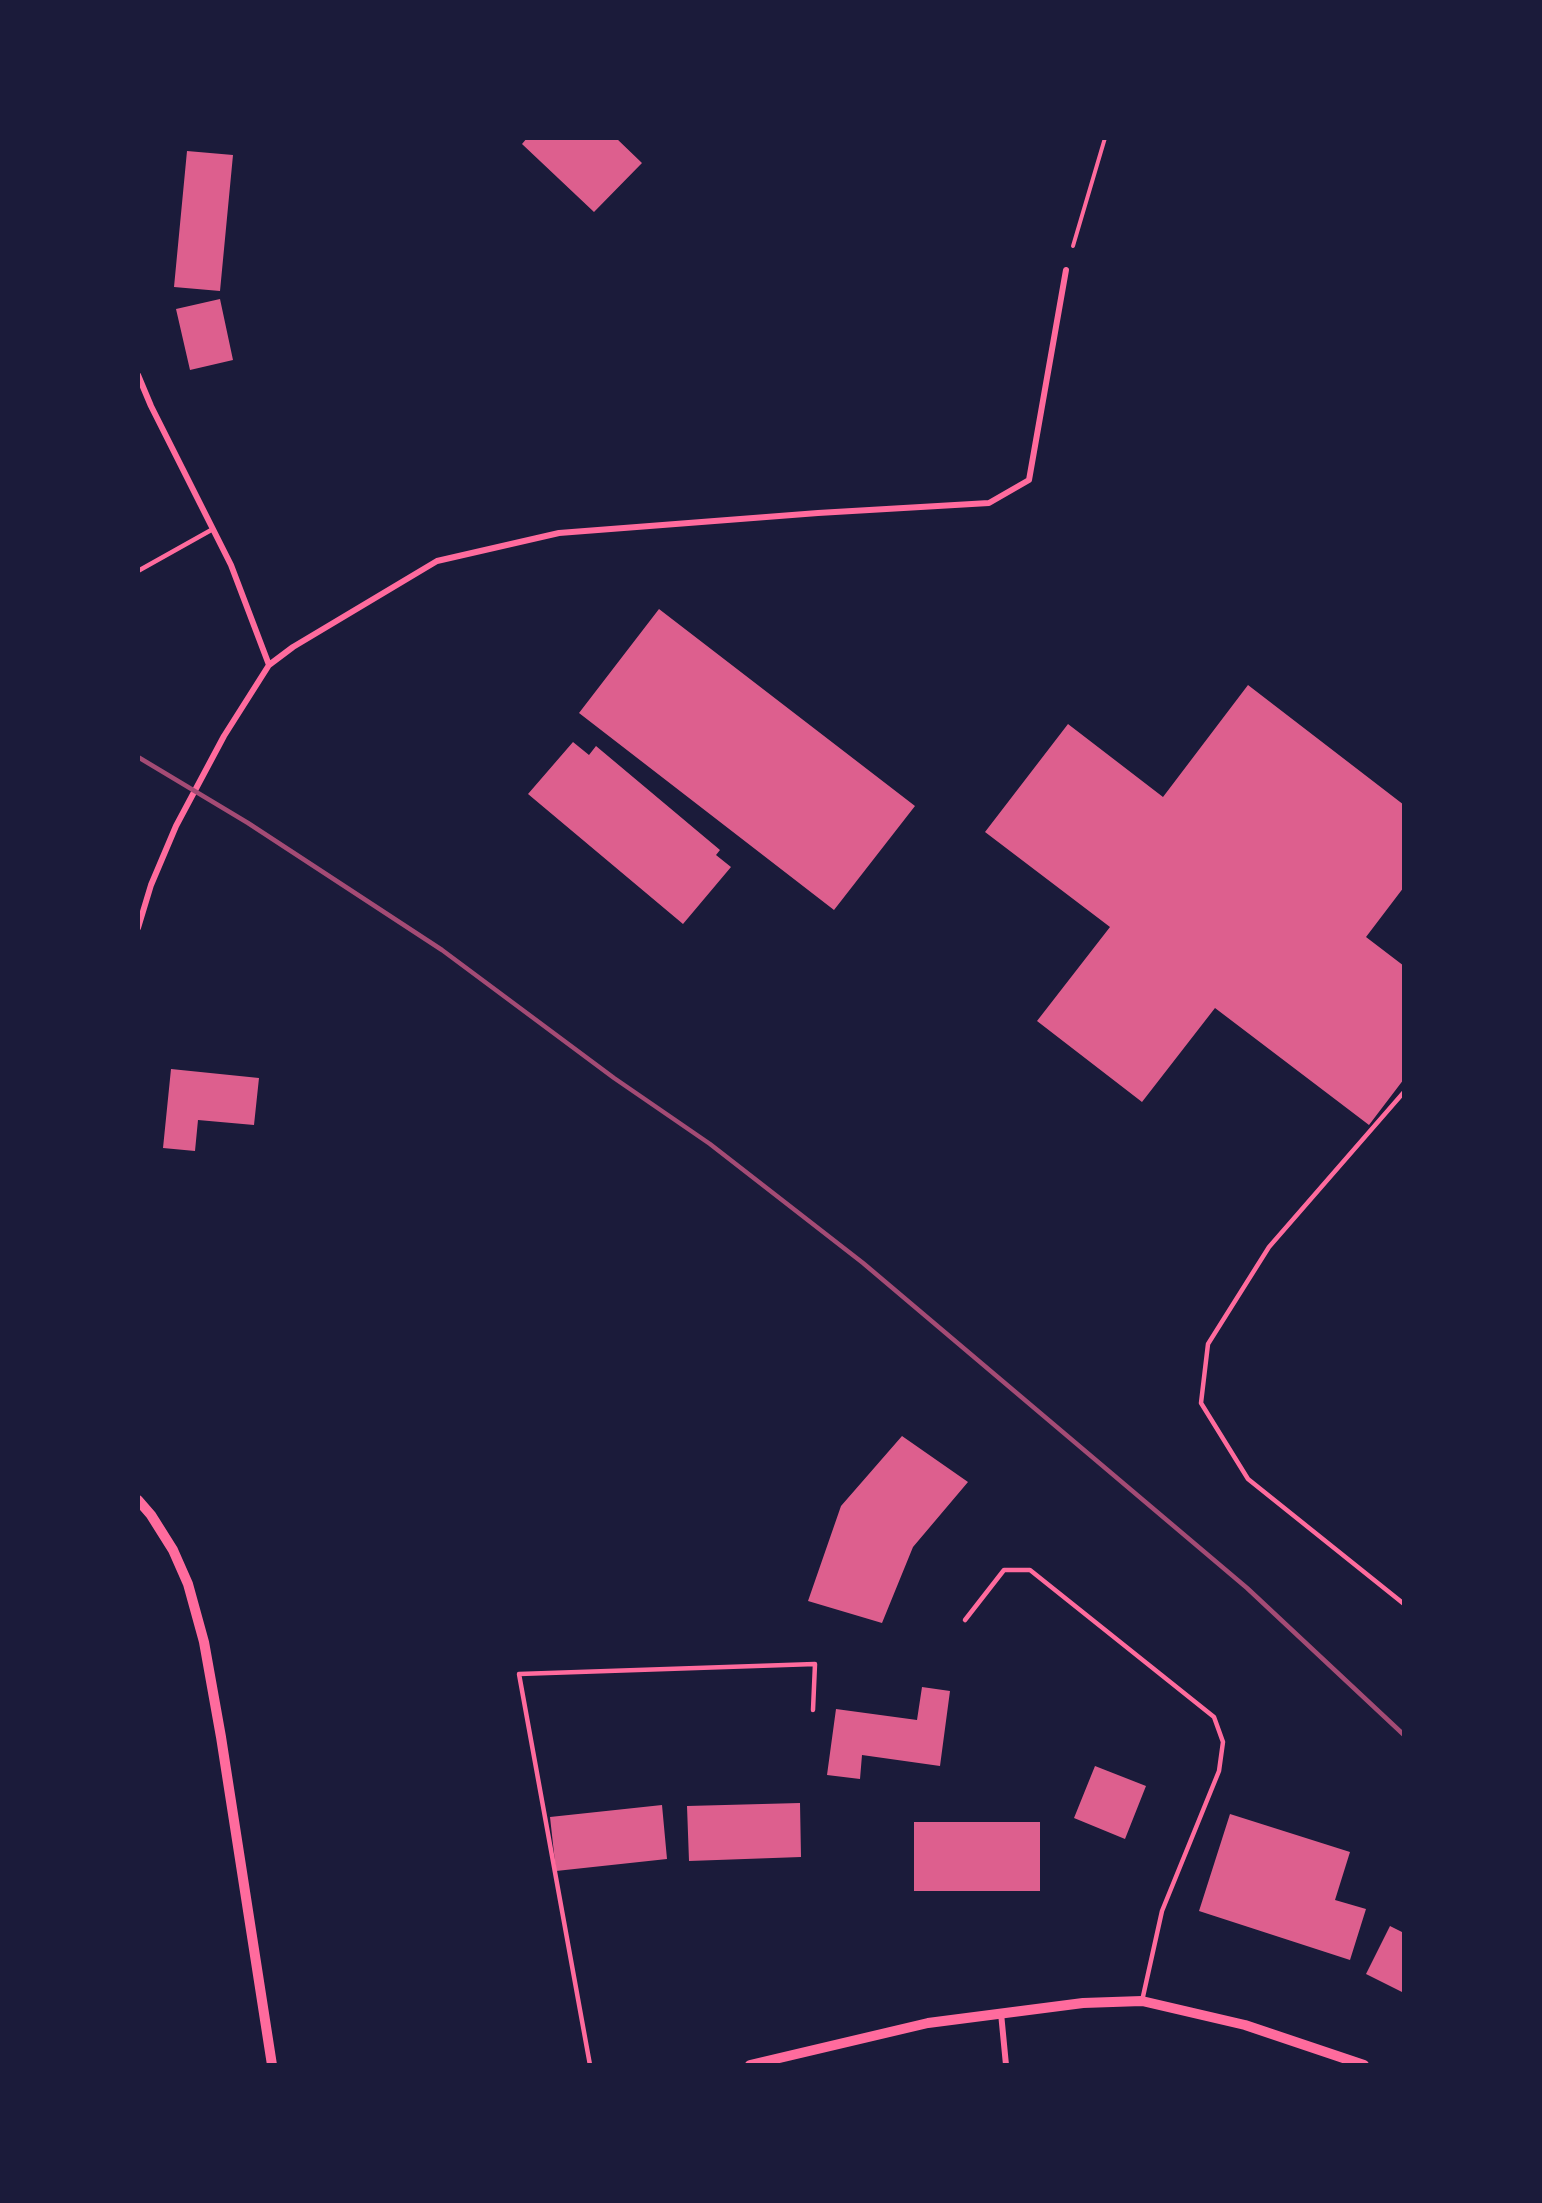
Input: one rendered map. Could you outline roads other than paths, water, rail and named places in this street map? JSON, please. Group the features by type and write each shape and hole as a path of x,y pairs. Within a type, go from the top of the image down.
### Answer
{"street":[{"path":"138,928 151,885 176,826 224,736 269,665 293,647 437,561 560,533 818,513 989,503 1029,480 1066,270"},
{"path":"138,375 151,406 213,529 249,609 269,665"},
{"path":"138,1500 151,1515 173,1550 188,1584 204,1642 272,2065"},
{"path":"750,2065 928,2023 1083,2003 1142,2001 1245,2025 1364,2065"},
{"path":"1001,2012 1006,2065"}],"lane":[{"path":"138,571 213,529"},
{"path":"1404,1092 1269,1247 1208,1344 1201,1403 1248,1479 1404,1604"},
{"path":"966,1620 1005,1570 1030,1570 1214,1717 1223,1742 1219,1771 1162,1911 1142,2001"},
{"path":"590,2065 519,1674 815,1664 813,1710"}],"railway":[{"path":"138,757 248,823 442,950 614,1078 710,1144 863,1263 1247,1588 1404,1735"}]}
